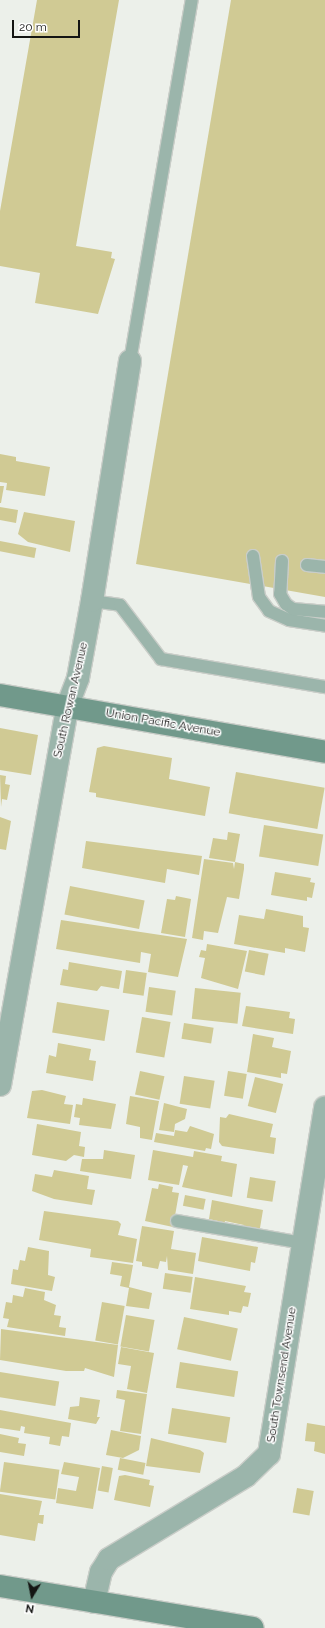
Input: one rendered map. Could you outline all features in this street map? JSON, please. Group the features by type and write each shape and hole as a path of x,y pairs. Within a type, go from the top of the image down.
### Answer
{"street":[{"name":"South Rowan Avenue","path":"0,1086 68,706 78,678 92,601 130,361"},
{"name":"Union Pacific Avenue","path":"0,695 325,752"},
{"name":"South Townsend Avenue","path":"94,1602 101,1572 109,1559 246,1476 269,1454 325,1107"},
{"path":"0,1586 246,1627"}],"lane":[{"path":"130,361 192,0"},
{"path":"253,556 260,597 269,611 289,620 325,626"},
{"path":"282,561 280,594 286,604 293,609 325,612"},
{"path":"307,565 325,567"},
{"path":"92,601 120,605 161,659 325,687"},
{"path":"177,1221 303,1243"}],"building":[{"path":"37,0 119,0 76,246 112,252 111,258 115,259 98,314 35,303 40,273 0,266 0,211"},
{"path":"231,0 325,0 325,597 136,564"},
{"path":"0,454 16,457 16,461 50,467 45,496 6,490 7,483 0,482"},
{"path":"0,486 4,486 1,503 0,503"},
{"path":"0,507 18,510 16,523 0,520"},
{"path":"24,512 75,521 70,552 28,542 18,534"},
{"path":"0,541 36,548 34,558 0,551"},
{"path":"0,728 38,735 31,775 0,770"},
{"path":"104,746 172,758 169,779 210,787 205,816 96,797 96,793 89,792 97,748"},
{"path":"236,772 325,788 317,829 229,813"},
{"path":"0,775 6,776 5,784 10,785 7,800 2,799 1,807"},
{"path":"0,817 11,821 6,850 0,849"},
{"path":"264,825 323,834 318,866 259,857"},
{"path":"228,832 240,834 235,862 209,858 213,838 227,840"},
{"path":"86,841 202,856 199,875 167,869 165,883 82,868"},
{"path":"204,859 233,863 234,869 235,862 244,864 244,869 239,899 227,897 218,933 204,931 203,940 192,938"},
{"path":"275,872 311,878 310,882 315,883 312,898 307,897 307,901 271,895"},
{"path":"70,886 145,901 139,929 64,914"},
{"path":"176,896 191,899 185,937 161,933 167,899 175,900"},
{"path":"266,909 303,916 303,927 309,928 305,952 285,948 285,953 234,944 239,915 264,919"},
{"path":"61,920 187,939 178,977 148,972 151,954 141,952 140,963 56,949"},
{"path":"207,944 247,951 238,989 201,978 205,958 199,957 201,950 206,951"},
{"path":"249,950 269,954 264,975 245,972"},
{"path":"69,962 122,971 119,989 101,986 97,991 60,985 63,969 68,970"},
{"path":"126,970 147,973 144,996 123,993"},
{"path":"149,987 176,991 172,1016 146,1012"},
{"path":"195,988 241,993 238,1024 192,1019"},
{"path":"57,1002 109,1010 104,1041 52,1033"},
{"path":"246,1006 290,1012 289,1018 295,1019 293,1034 242,1026"},
{"path":"142,1017 171,1022 164,1057 136,1052"},
{"path":"184,1023 214,1028 211,1043 181,1039"},
{"path":"253,1034 274,1038 272,1047 291,1051 287,1074 281,1073 281,1078 247,1072"},
{"path":"58,1043 91,1049 89,1060 96,1061 93,1081 46,1073 49,1055 56,1057"},
{"path":"140,1071 164,1076 159,1100 135,1094"},
{"path":"228,1071 247,1074 243,1099 224,1096"},
{"path":"184,1076 215,1081 210,1109 180,1104"},
{"path":"255,1077 283,1084 276,1113 248,1106"},
{"path":"42,1090 66,1096 64,1104 73,1105 70,1124 27,1118 32,1091"},
{"path":"130,1096 159,1101 152,1140 140,1138 140,1127 126,1124"},
{"path":"83,1098 116,1104 111,1129 79,1125 80,1118 74,1117 76,1104 82,1105"},
{"path":"164,1103 187,1109 185,1119 175,1124 174,1132 159,1130"},
{"path":"229,1114 273,1124 270,1137 276,1138 274,1154 222,1146 219,1142 220,1117 226,1118"},
{"path":"37,1124 81,1132 79,1146 85,1147 84,1157 74,1155 66,1161 32,1155"},
{"path":"190,1126 214,1134 211,1149 206,1148 205,1151 154,1142 156,1133 174,1136 175,1130 187,1132"},
{"path":"104,1150 135,1155 131,1179 80,1171 82,1159 103,1159"},
{"path":"153,1150 193,1157 194,1151 222,1156 221,1161 237,1164 232,1197 182,1187 188,1166 183,1165 179,1185 148,1180"},
{"path":"54,1170 89,1176 87,1189 95,1190 92,1205 54,1199 32,1191 35,1174 52,1177"},
{"path":"250,1177 276,1181 272,1202 247,1198"},
{"path":"159,1184 173,1187 172,1192 179,1193 173,1227 145,1221 152,1188 158,1189"},
{"path":"185,1195 206,1199 204,1210 183,1206"},
{"path":"212,1200 263,1210 260,1228 243,1229 244,1225 225,1221 224,1226 217,1225 218,1221 209,1219"},
{"path":"44,1211 118,1221 121,1224 118,1235 137,1239 133,1263 90,1257 91,1249 39,1240"},
{"path":"142,1226 174,1231 171,1249 196,1253 193,1274 168,1270 167,1256 166,1262 160,1261 158,1269 142,1266 142,1262 136,1261"},
{"path":"202,1237 258,1247 255,1263 251,1262 250,1271 198,1261"},
{"path":"28,1247 49,1251 48,1275 55,1277 52,1291 11,1284 13,1269 18,1270 20,1260 25,1261"},
{"path":"112,1262 133,1265 129,1287 152,1293 149,1309 126,1306 129,1288 120,1286 122,1276 110,1274"},
{"path":"165,1273 193,1277 191,1293 163,1289"},
{"path":"195,1277 246,1286 244,1292 251,1293 248,1307 243,1306 241,1313 229,1311 229,1315 190,1309"},
{"path":"25,1288 45,1292 44,1300 56,1305 54,1315 61,1316 59,1327 66,1328 65,1336 7,1327 9,1319 3,1318 6,1302 12,1303 13,1295 23,1297"},
{"path":"102,1302 125,1306 118,1344 95,1340"},
{"path":"126,1315 155,1320 149,1352 120,1347"},
{"path":"184,1317 238,1328 231,1361 177,1349"},
{"path":"1,1329 118,1345 114,1377 85,1368 84,1371 66,1371 0,1360"},
{"path":"121,1347 154,1353 147,1393 127,1389 131,1366 118,1364"},
{"path":"180,1362 238,1371 234,1397 176,1388"},
{"path":"0,1372 59,1381 55,1406 0,1397"},
{"path":"117,1390 147,1394 141,1434 120,1431 125,1400 116,1398"},
{"path":"80,1397 100,1400 97,1417 100,1417 96,1424 68,1419 70,1407 79,1406"},
{"path":"172,1408 230,1417 226,1443 168,1434"},
{"path":"0,1410 71,1423 69,1437 62,1436 60,1446 49,1444 50,1437 24,1433 25,1427 21,1426 20,1431 0,1428"},
{"path":"307,1423 325,1426 325,1454 314,1451 315,1442 305,1441"},
{"path":"111,1430 141,1436 139,1450 123,1458 106,1455"},
{"path":"0,1434 19,1438 18,1443 26,1444 24,1456 0,1452"},
{"path":"151,1438 200,1450 204,1453 200,1473 146,1466"},
{"path":"120,1458 146,1463 143,1475 118,1470"},
{"path":"4,1462 59,1470 55,1500 0,1492"},
{"path":"64,1462 100,1468 93,1509 56,1503 58,1488 76,1491 79,1477 61,1474"},
{"path":"102,1466 113,1468 108,1493 98,1491"},
{"path":"125,1475 150,1480 149,1485 154,1486 150,1507 114,1500 119,1476"},
{"path":"297,1488 314,1491 309,1516 293,1513"},
{"path":"0,1494 42,1501 39,1515 44,1515 43,1524 38,1523 35,1541 0,1535"}]}
